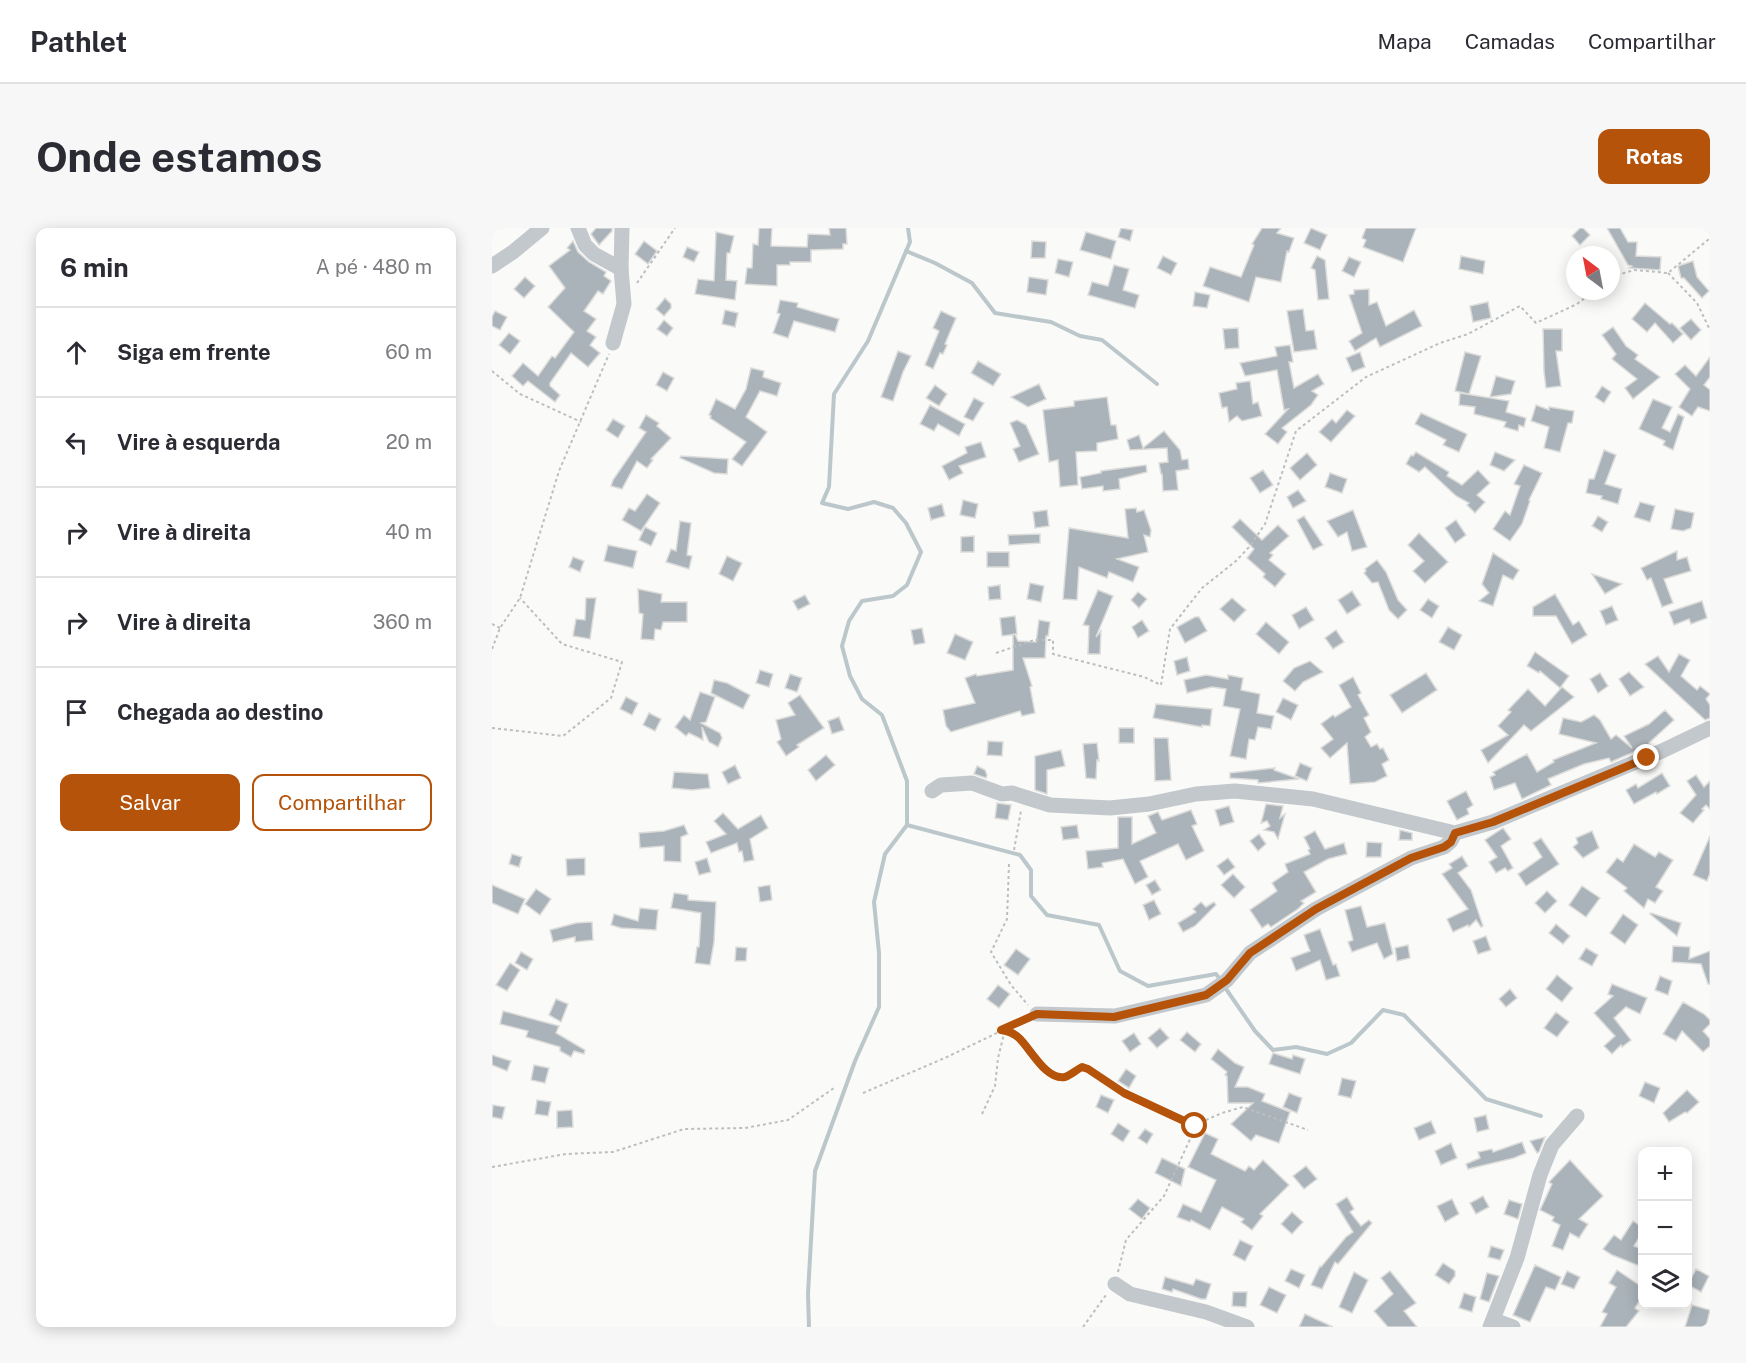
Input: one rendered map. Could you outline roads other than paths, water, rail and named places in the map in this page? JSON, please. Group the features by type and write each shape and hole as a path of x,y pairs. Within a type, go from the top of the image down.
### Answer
{"street":[{"path":"578,228 585,245 594,254 621,269"},
{"path":"613,344 624,304 621,269 622,228"},
{"path":"492,266 535,230"},
{"path":"932,791 941,785 972,783 1002,794 1012,793 1050,805 1110,808 1149,804 1196,794 1235,791 1313,800 1455,833 1493,822 1662,752 1710,728"},
{"path":"1037,1014 1114,1017 1206,995 1227,980 1250,953 1316,909 1411,858 1444,847 1451,842 1455,833"},
{"path":"1513,1327 1492,1323 1517,1258 1540,1175 1552,1145 1577,1116"},
{"path":"1115,1284 1130,1294 1206,1312 1247,1327"}],"waterway":[{"path":"809,1327 808,1293 815,1171 855,1061 879,1007 879,953 874,902 885,854 907,825 907,781 882,715 862,699 850,676 842,646 849,621 862,601 893,596 907,585 921,552 906,523 893,508 874,502 848,509 822,503 829,487 834,394 868,341 910,242 908,228"},
{"path":"906,251 935,263 972,283 995,313 1051,322 1080,336 1102,340 1157,384"},
{"path":"907,825 1020,855 1031,870 1031,896 1047,915 1099,925 1120,971 1148,986 1216,974 1220,979"},
{"path":"1224,986 1255,1031 1273,1050 1296,1047 1327,1054 1351,1043 1383,1010 1404,1015 1486,1099 1541,1116"}]}
